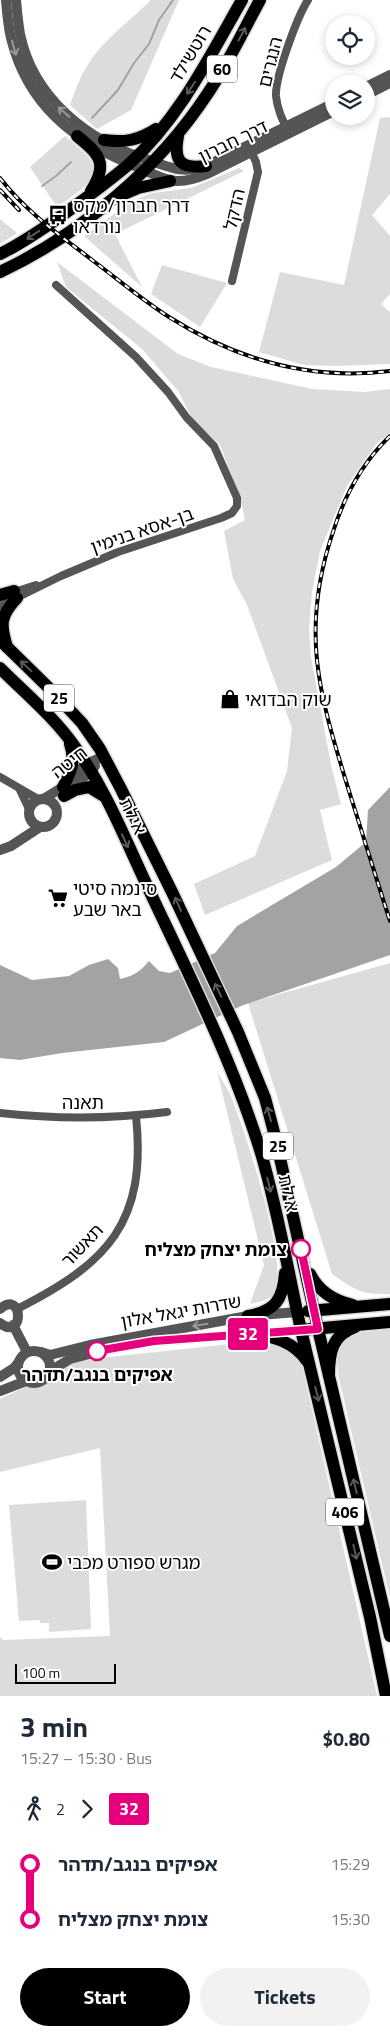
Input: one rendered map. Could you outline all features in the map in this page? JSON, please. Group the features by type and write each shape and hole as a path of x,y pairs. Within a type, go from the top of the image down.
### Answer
{"main road":[{"name":"רוטשילד","path":"165,124 195,82 242,0"},
{"name":"רוטשילד","path":"178,134 210,91 260,0"},
{"path":"104,140 117,142 137,140 165,124"},
{"name":"60","path":"0,254 26,239 89,196 132,160 165,124"},
{"path":"178,134 175,154 178,160 189,166 206,166"},
{"name":"דרך חברון","path":"0,272 35,253 108,202 150,166 178,134"},
{"path":"77,136 95,151 101,163 99,176 89,196"},
{"path":"108,202 138,188 170,181"},
{"path":"0,596 15,595"},
{"path":"3,644 2,624 4,611 15,595"},
{"name":"אילת","path":"3,644 82,723 104,756 168,883 258,1079 270,1118 390,1636"},
{"name":"אילת","path":"0,668 67,735 88,768 104,797 185,965 238,1086 260,1152 370,1617 386,1696"},
{"path":"64,792 73,763 73,754 67,735"},
{"path":"64,792 89,787 104,797"},
{"path":"248,1316 269,1309 281,1296 284,1283 284,1253"},
{"path":"304,1263 314,1282 327,1294 341,1301 363,1306"},
{"name":"שדרות יגאל אלון","path":"297,1312 390,1304"},
{"name":"שדרות יגאל אלון","path":"301,1330 390,1322"},
{"path":"329,1375 329,1359 333,1344 342,1334 363,1324"},
{"path":"251,1334 271,1336 287,1342 300,1352 310,1365"}],"street":[{"path":"6,0 10,36 16,56 30,85 49,112 77,136 132,160"},
{"path":"16,0 20,34 25,52 38,80 56,106 83,128 132,160"},
{"name":"הנגרים","path":"288,130 278,107 276,90 296,24 308,0"},
{"path":"375,82 390,75"},
{"path":"375,90 390,83"},
{"name":"דרך חברון","path":"288,130 325,108"},
{"name":"דרך חברון","path":"150,166 170,181 188,181 250,148 325,115"},
{"name":"דרך חברון","path":"132,160 150,166 184,171 206,166 250,148"},
{"name":"הדקל","path":"232,281 258,172 250,148"},
{"name":"בן-אסא בנימין","path":"0,606 15,595 118,552 221,518 232,513 237,506 237,498 214,446 187,418 168,392 136,357 56,286"},
{"name":"חיטה","path":"57,809 64,792 88,768 104,756"},
{"path":"0,777 42,799"},
{"path":"19,788 34,824 40,827"},
{"name":"חיטה","path":"11,846 20,837 30,814 32,803 64,792"},
{"name":"חיטה","path":"0,850 11,846 40,827 48,826 54,822 58,816 54,803 42,799"},
{"name":"תאנה","path":"0,1114 68,1118 136,1116 167,1112"},
{"name":"תאשור","path":"17,1309 51,1292 73,1278 102,1251 120,1228 129,1208 136,1180 138,1142 136,1116"},
{"path":"0,1323 7,1326 13,1325 19,1319 17,1309 10,1305 1,1307"},
{"name":"שדרות יגאל אלון","path":"41,1352 50,1356 90,1345 248,1316 297,1312"},
{"path":"13,1325 26,1352"},
{"name":"שדרות יגאל אלון","path":"50,1371 70,1359 111,1347 154,1341 301,1330"},
{"path":"0,1377 14,1368 26,1352 34,1350 41,1352 50,1362 50,1371 45,1380 41,1382 26,1382 0,1391"},
{"path":"18,1363 19,1374 26,1382"}],"shaded area":[{"path":"151,0 179,0 131,110 97,129 70,105 78,84 95,54"},
{"path":"390,117 390,194 372,215 390,236 390,294 381,304 390,312 390,364 304,365 259,352 280,272 344,285 380,118"},
{"path":"65,136 89,158 93,165 93,173 85,186 57,207 30,167"},
{"path":"239,168 244,171 115,234 142,287 84,236 133,200 153,193 191,188"},
{"path":"0,219 17,233 0,244"},
{"path":"57,262 178,354 211,367 312,389 365,392 390,389 390,433 377,443 347,486 320,551 312,592 309,629 311,657 331,765 341,804 320,810 332,860 205,915 194,884 255,856 287,771 292,728 247,605 233,579 224,531 245,520 241,501 220,445 192,419 179,392 142,349 66,287"},
{"path":"162,265 227,283 200,327 151,294"},
{"path":"390,787 390,955 241,1006 164,1042 62,1053 20,1060 0,1058 0,965 32,980 69,976 89,965 108,959 118,968 120,979 136,973 149,961 159,971 170,973 215,953 237,926 336,867 366,842 368,810"},
{"path":"390,963 390,1294 372,1294 346,1284 332,1274 248,1003"},
{"path":"217,1071 230,1094 245,1134 271,1227 276,1256 278,1279 274,1293 260,1302 250,1304 264,1265"},
{"path":"390,1329 390,1598 338,1374 337,1360 339,1349 349,1337 366,1332"},
{"path":"259,1341 272,1343 284,1348 294,1355 302,1366 377,1696 0,1696 0,1637 3,1640 110,1636 100,1448 0,1472 0,1399 25,1387 45,1384 54,1373 72,1361"},
{"name":"מגרש ספורט מכבי","path":"86,1500 91,1629 49,1632 49,1623 40,1623 40,1620 19,1621 9,1505"}],"waterway":[{"path":"92,118 118,90 134,63 149,44 159,20 173,0"},
{"path":"42,186 71,162"}],"railway":[{"path":"0,178 10,191 33,213 150,304 169,317 221,345 248,356 303,370 331,373 390,371"},
{"path":"0,190 19,210"},
{"path":"390,436 372,456 356,479 338,516 323,565 317,599 315,631 317,662 329,723 390,921"}],"bus line":[{"name":"32","path":"97,1351 111,1347 154,1341 318,1329 301,1249"}],"place":[{"name":"דרך חברון/מקס נורדאו","path":"58,215"},
{"name":"שוק הבדואי","path":"230,699"},
{"name":"סינמה סיטי באר שבע","path":"58,898"},
{"name":"צומת יצחק מצליח","path":"301,1249"},
{"name":"אפיקים בנגב/תדהר","path":"97,1351"},
{"name":"מגרש ספורט מכבי","path":"52,1562"}]}
